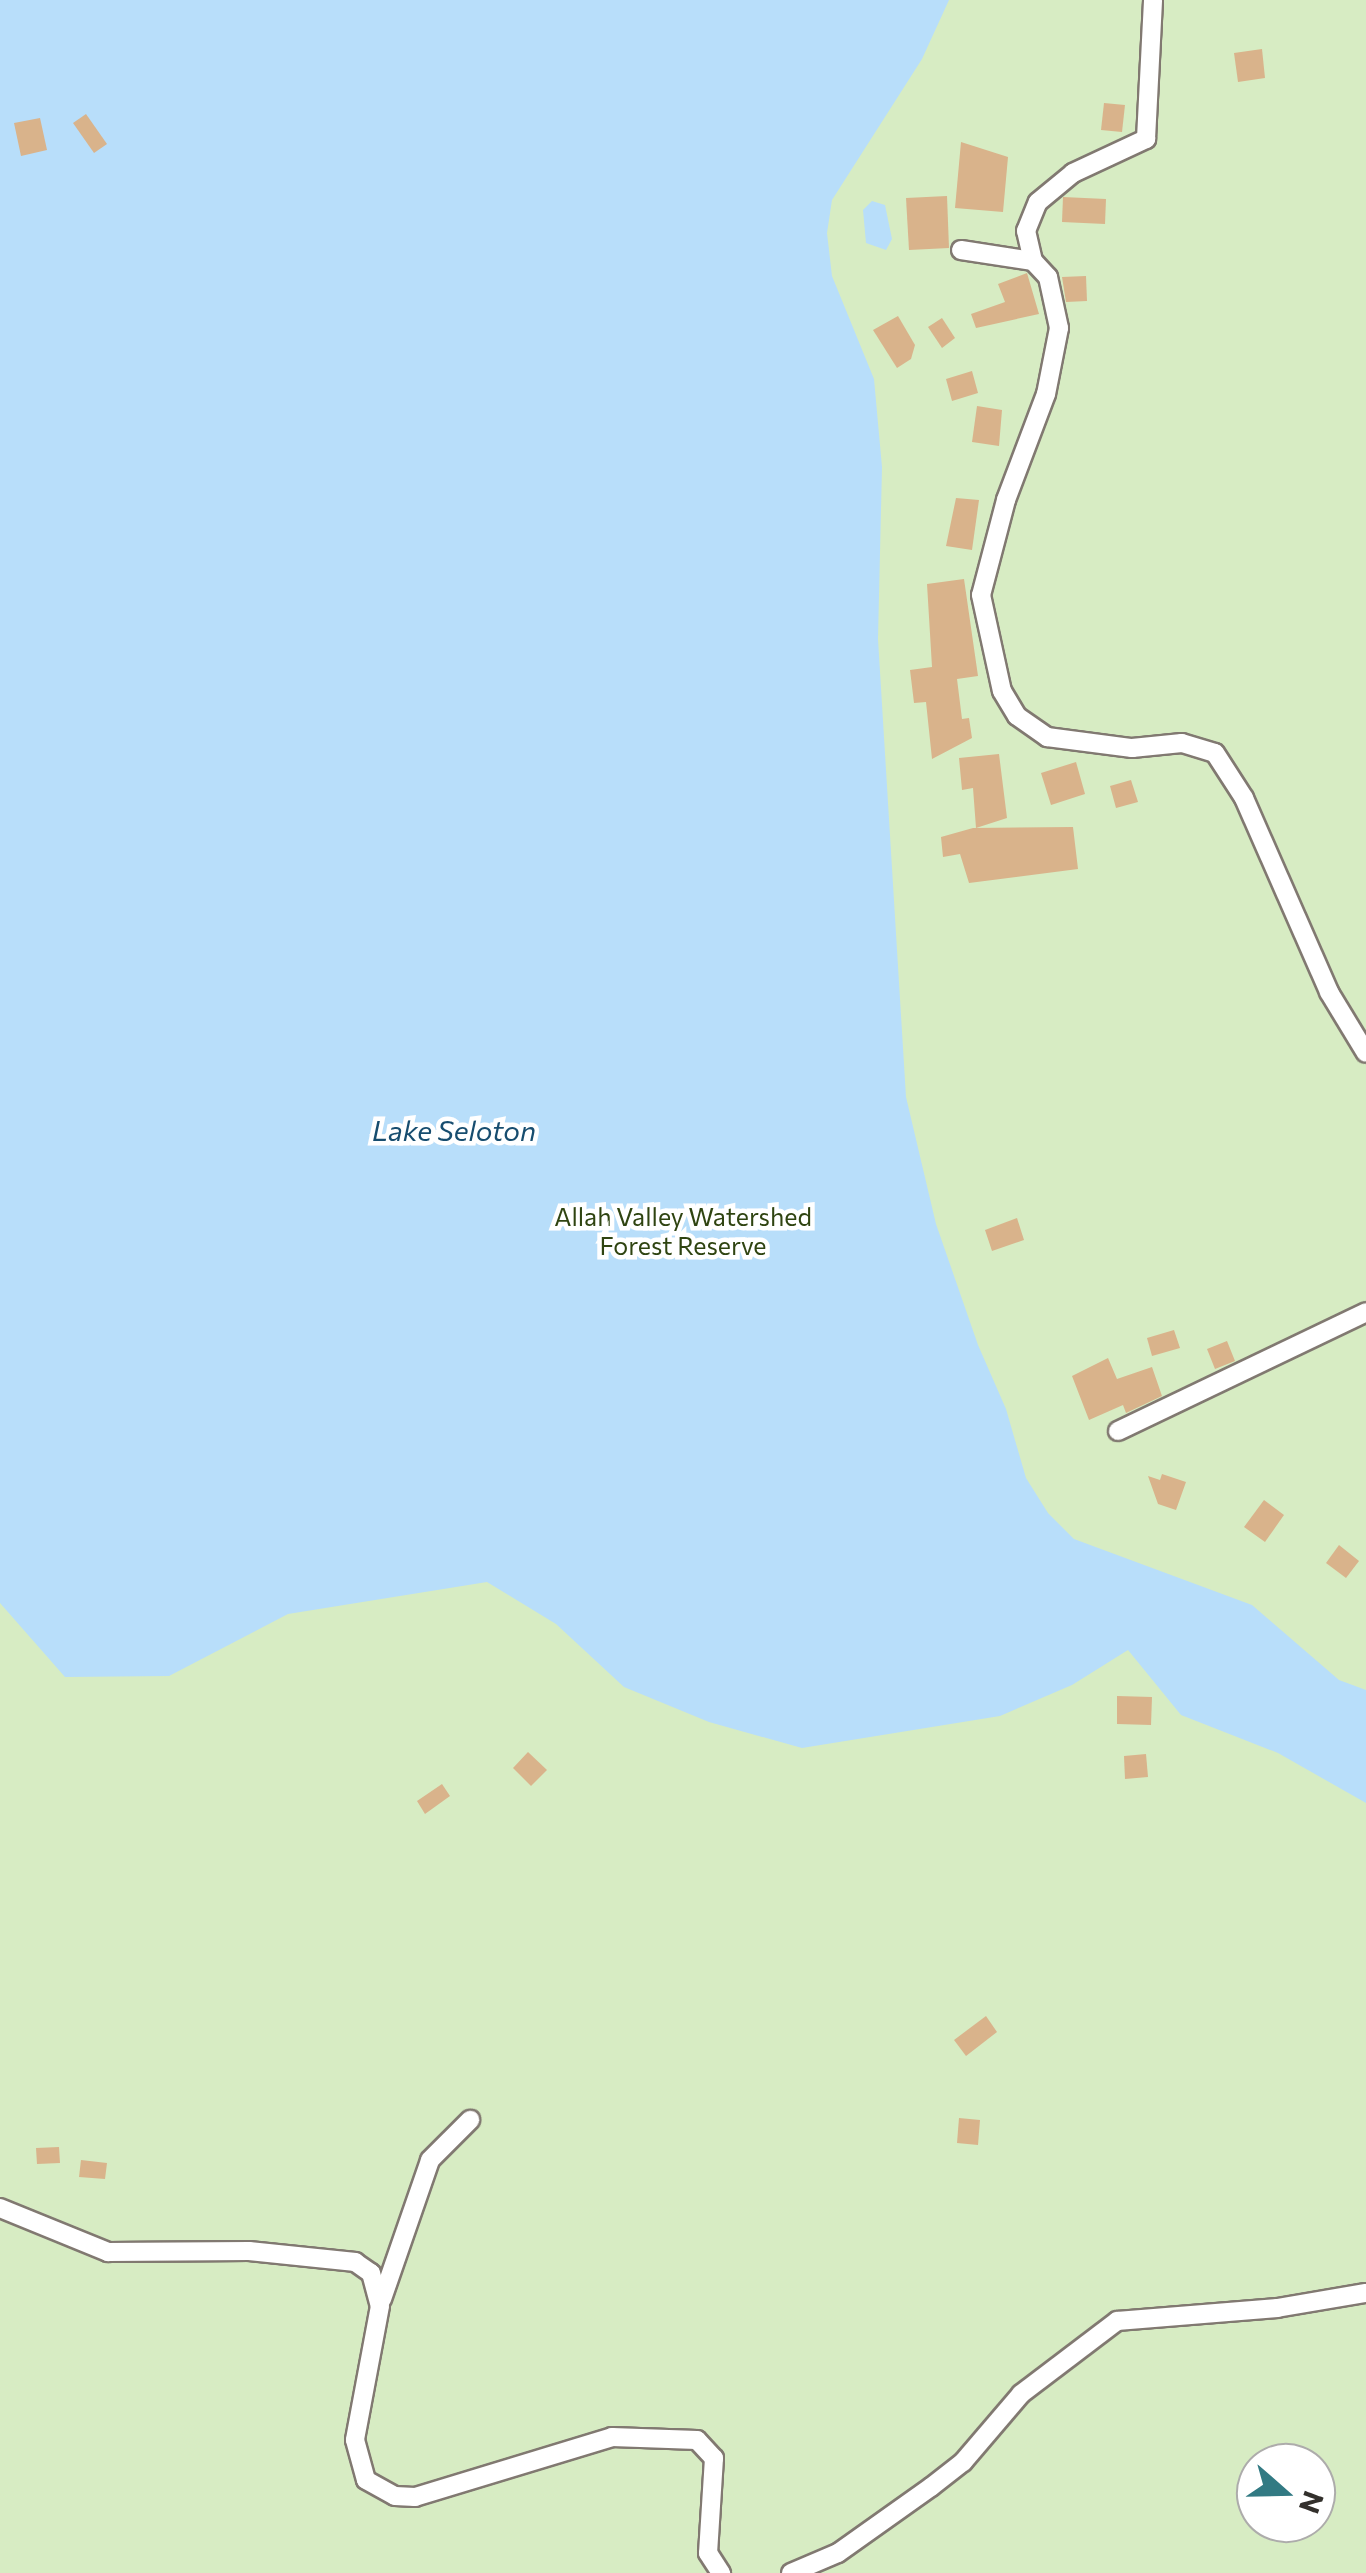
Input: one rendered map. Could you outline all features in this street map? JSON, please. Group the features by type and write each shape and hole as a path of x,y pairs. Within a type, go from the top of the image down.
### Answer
{"street":[{"path":"1153,0 1146,139 1074,174 1038,202 1026,232 1033,261 1048,277 1059,328 1046,394 1006,500 980,595 1002,691 1016,716 1047,738 1132,748 1182,744 1214,754 1244,798 1329,992 1366,1053"},
{"path":"962,250 1033,261"},
{"path":"1118,1431 1366,1312"},
{"path":"470,2120 430,2160 380,2306 356,2440 366,2480 395,2496 416,2496 612,2437 696,2440 714,2458 708,2552 721,2573"},
{"path":"0,2208 108,2252 337,2256 372,2273 380,2306"},
{"path":"791,2573 838,2554 942,2478 1022,2394 1116,2321 1277,2308 1366,2293"}],"green space":[{"name":"Allah Valley Watershed Forest Reserve","path":"0,0 1366,0 1366,2573 0,2573"}],"water":[{"name":"Lake Seloton","path":"0,0 949,0 922,59 832,200 827,233 832,276 874,379 882,467 878,639 906,1097 936,1224 978,1345 1006,1409 1026,1478 1048,1513 1074,1539 1252,1605 1339,1680 1366,1690 1366,1803 1278,1753 1181,1715 1128,1650 1072,1685 1000,1716 802,1748 709,1722 624,1687 556,1624 487,1582 288,1614 169,1676 65,1677 0,1603"},
{"path":"872,201 885,205 892,239 886,250 866,243 863,210"}],"building":[{"path":"1262,49 1265,78 1238,82 1234,53"},
{"path":"1104,103 1125,105 1122,132 1101,130"},
{"path":"86,114 107,144 94,153 73,123"},
{"path":"40,118 47,150 21,156 14,123"},
{"path":"961,142 1008,157 1003,212 955,208"},
{"path":"947,196 949,248 909,250 906,198"},
{"path":"1063,197 1106,199 1105,224 1062,222"},
{"path":"1027,273 1039,314 976,328 971,314 1005,302 998,284"},
{"path":"1086,276 1087,301 1066,302 1062,277"},
{"path":"898,316 915,345 911,359 897,368 873,330"},
{"path":"942,318 955,338 942,348 928,327"},
{"path":"972,371 978,393 952,401 946,379"},
{"path":"977,406 1002,410 999,446 972,442"},
{"path":"956,498 979,500 972,550 946,546"},
{"path":"964,579 978,676 957,679 962,719 969,718 972,738 932,759 926,702 914,703 910,670 932,667 927,584"},
{"path":"999,754 1007,818 976,828 973,788 962,790 959,758"},
{"path":"1076,762 1085,794 1051,805 1041,773"},
{"path":"1131,780 1138,802 1116,808 1110,786"},
{"path":"1073,827 1078,869 969,883 960,854 943,857 941,837 973,828"},
{"path":"1017,1218 1024,1240 992,1251 985,1230"},
{"path":"1174,1330 1180,1348 1152,1356 1147,1338"},
{"path":"1227,1341 1235,1361 1215,1369 1207,1349"},
{"path":"1108,1358 1117,1379 1152,1367 1162,1396 1126,1413 1123,1405 1089,1420 1072,1376"},
{"path":"1162,1474 1186,1482 1176,1510 1158,1504 1148,1476 1160,1480"},
{"path":"1264,1500 1284,1515 1265,1542 1244,1527"},
{"path":"1339,1545 1359,1561 1346,1578 1326,1563"},
{"path":"1117,1696 1152,1697 1151,1725 1117,1724"},
{"path":"528,1752 547,1770 531,1786 513,1768"},
{"path":"1146,1754 1148,1777 1125,1779 1124,1756"},
{"path":"442,1784 450,1796 425,1814 417,1801"},
{"path":"986,2016 997,2032 966,2056 954,2040"},
{"path":"959,2118 980,2120 978,2145 957,2143"},
{"path":"59,2147 60,2163 37,2164 36,2148"},
{"path":"81,2160 107,2163 105,2179 79,2177"}]}
